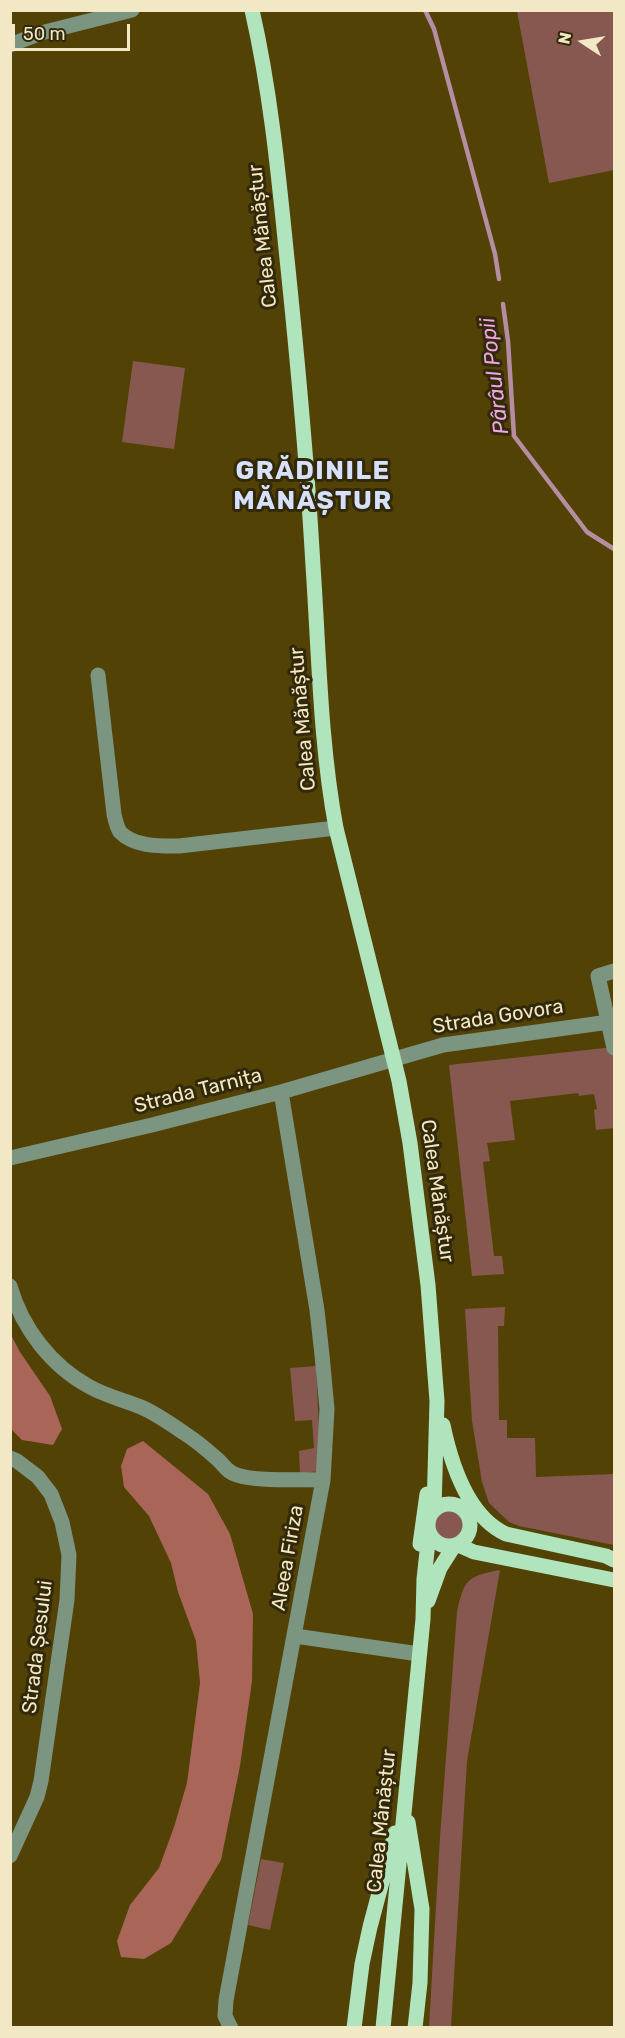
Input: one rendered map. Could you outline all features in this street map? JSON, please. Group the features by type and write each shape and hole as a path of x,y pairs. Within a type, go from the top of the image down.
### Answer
{"main road":[{"name":"Calea Mănăștur","path":"252,10 273,131 293,320 311,525 324,746 336,828 394,1058 410,1143 424,1250 437,1401 434,1510 428,1521 422,1635 382,2028"},
{"path":"437,1401 450,1451 465,1490 485,1519 506,1534 606,1556 615,1562"},
{"path":"422,1635 419,1554 437,1401"},
{"name":"Calea Mănăștur","path":"423,1619 440,1568 456,1545 465,1540 470,1532 471,1524 449,1470 438,1418"},
{"path":"434,1510 443,1504 459,1506 485,1533 500,1541 615,1562"},
{"path":"429,1533 439,1544 456,1545 474,1552 615,1580"},
{"path":"354,2028 362,1964 370,1927 405,1798"},
{"path":"405,1798 422,1910 416,2028"}],"street":[{"path":"10,45 41,33 132,10"},
{"path":"98,675 114,814 119,831 132,841 157,846 179,846 336,828"},
{"path":"615,970 598,976 615,1048"},
{"name":"Strada Govora","path":"394,1058 443,1045 609,1022"},
{"name":"Strada Tarnița","path":"10,1158 280,1092 394,1058"},
{"name":"Aleea Firiza","path":"231,2028 225,2016 226,2000 323,1480 327,1409 317,1310 280,1092"},
{"path":"10,1286 27,1327 39,1343 62,1369 90,1387 143,1408 161,1418 218,1459 231,1473 250,1478 323,1480"},
{"name":"Strada Șesului","path":"10,1458 38,1478 51,1494 63,1522 69,1555 67,1600 42,1781 10,1856"},
{"path":"295,1636 419,1654"}],"shaded area":[{"path":"517,11 614,11 614,170 549,183"},
{"path":"133,361 185,368 174,449 122,442"},
{"path":"614,1047 614,1128 596,1130 594,1110 597,1109 594,1094 579,1096 578,1093 510,1101 515,1140 487,1143 490,1161 483,1162 494,1256 502,1256 504,1274 472,1276 449,1065"},
{"path":"505,1307 504,1326 498,1326 499,1420 507,1420 507,1438 535,1438 536,1477 614,1474 614,1545 519,1526 509,1522 489,1503 482,1482 472,1421 465,1309"},
{"path":"11,1335 50,1396 62,1429 53,1445 22,1440 11,1429"},
{"path":"316,1366 321,1471 300,1473 299,1451 314,1448 312,1420 295,1421 290,1368"},
{"path":"143,1441 208,1494 230,1534 253,1614 252,1681 240,1766 221,1860 171,1943 144,1959 121,1957 117,1941 130,1905 159,1868 174,1827 187,1783 200,1683 196,1641 178,1592 171,1563 149,1516 124,1487 121,1466 127,1449"},
{"path":"449,1507 461,1513 467,1525 461,1537 449,1543 437,1537 431,1525 437,1513"},
{"path":"500,1570 467,1761 451,2027 429,2027 440,1837 457,1612 462,1593 469,1581 474,1577"},
{"path":"261,1859 284,1863 270,1930 248,1925"}],"waterway":[{"name":"Pârâul Popii","path":"425,10 434,29 495,254 499,279"},
{"name":"Pârâul Popii","path":"503,304 508,341 514,436 587,532 614,549"}],"district":[{"name":"GRĂDINILE MĂNĂȘTUR","path":"313,486"}]}
